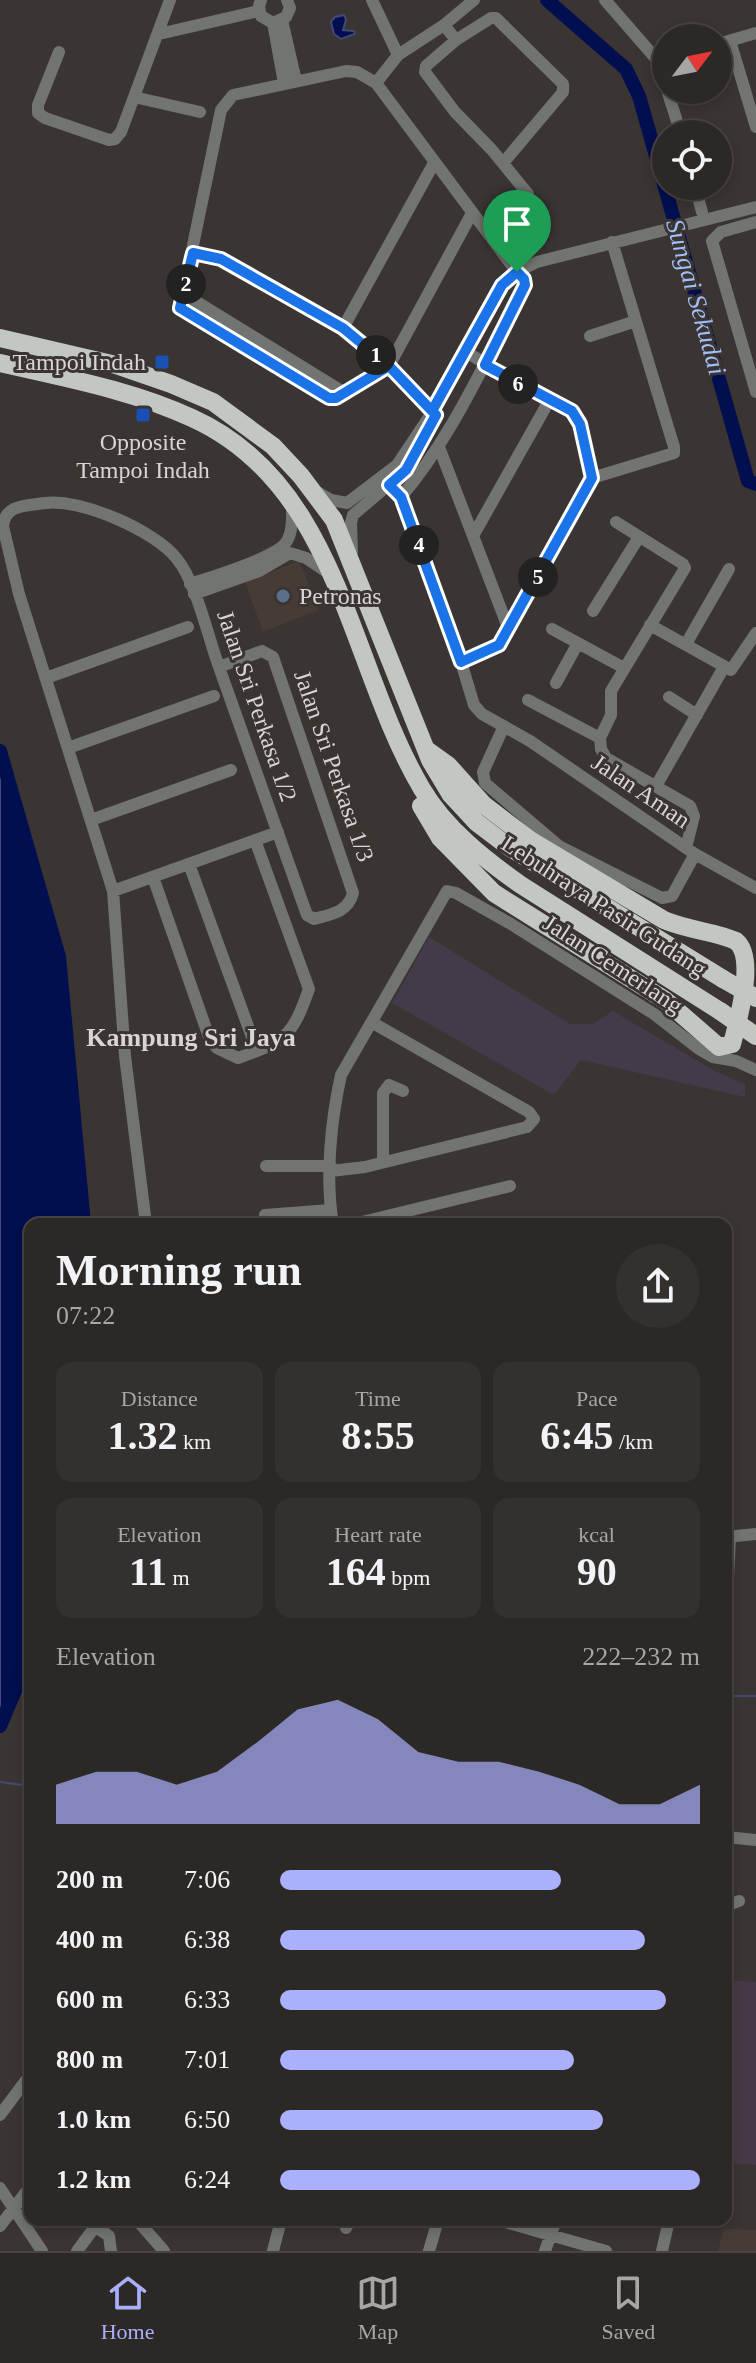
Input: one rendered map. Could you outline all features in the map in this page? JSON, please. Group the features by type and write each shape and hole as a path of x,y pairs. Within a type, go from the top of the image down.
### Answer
{"highway":[{"name":"Lebuhraya Pasir Gudang","path":"0,338 116,365 213,402 273,446 311,488 334,520 425,749 451,795 476,822 547,873 756,998"},
{"name":"Lebuhraya Pasir Gudang","path":"0,363 110,388 193,418 256,460 292,499 309,526 403,754 441,816 494,866 756,1033"},
{"path":"403,754 406,776 440,838 494,893 665,1000 719,1047 732,1044 753,968 750,954 737,941 682,928 664,920 530,840 484,805 448,765 425,749"}],"street":[{"path":"59,52 38,105 38,113 109,140 115,139 121,132 170,0"},
{"path":"278,22 289,13 288,1 303,0"},
{"path":"372,0 398,55"},
{"path":"376,83 398,55 444,25 474,0"},
{"path":"605,0 652,49"},
{"path":"159,34 260,6 264,19 278,22"},
{"path":"503,163 563,92 563,84 496,18 491,18 456,40 426,66 425,72 455,112 528,194"},
{"path":"278,22 290,82"},
{"path":"444,25 456,40"},
{"path":"732,40 756,33"},
{"path":"732,63 756,127"},
{"path":"401,497 439,447 485,365 525,285 524,279 376,83 357,72 346,71 233,95 221,110 180,308 329,398 340,396 389,366 472,213"},
{"path":"134,97 200,112"},
{"path":"343,328 434,163"},
{"path":"698,200 701,217"},
{"path":"352,563 353,515 406,470 502,285 517,272 537,262 701,217 756,207"},
{"path":"756,222 721,232 712,241 756,392"},
{"path":"592,478 674,453 612,242"},
{"path":"193,253 221,259 343,328 389,366 434,412"},
{"path":"184,294 340,396"},
{"path":"590,336 636,321"},
{"path":"389,485 401,497 461,662 499,645 592,478 580,424 572,411 549,401 466,352"},
{"path":"473,536 549,401"},
{"path":"311,488 339,503 347,503 397,465 434,412"},
{"path":"439,447 509,630"},
{"path":"192,589 283,546 290,532 292,499"},
{"name":"Jalan Sri Perkasa 1/2","path":"46,678 19,594 3,526 4,516 10,510 52,502 71,504 119,520 169,548 180,561 192,589 310,919"},
{"path":"504,726 483,772 485,783 559,846 662,898 672,896 691,851 693,811 690,806 606,758 600,738 611,715 611,691 685,566 616,522"},
{"path":"593,611 639,537"},
{"path":"192,589 259,571 290,553 306,558 330,574"},
{"path":"686,644 729,569"},
{"path":"650,625 729,668"},
{"path":"145,1218 125,1056 113,891 46,678 188,627"},
{"path":"552,629 624,668"},
{"path":"656,786 697,715 756,633"},
{"path":"556,683 578,643"},
{"name":"Jalan Sri Perkasa 1/3","path":"219,667 262,651 273,657 353,893 351,901 338,912 310,919"},
{"name":"Jalan Aman","path":"461,662 474,705 482,714 691,851 756,888"},
{"path":"68,748 214,696"},
{"path":"669,697 697,715"},
{"path":"528,700 600,738"},
{"path":"91,820 231,770"},
{"name":"Jalan Sri Perkasa 1/2","path":"113,891 278,832"},
{"path":"153,877 210,1040 217,1048 238,1058 289,1034 309,989 255,840"},
{"path":"189,864 257,1051"},
{"name":"Jalan Cemerlang","path":"373,1023 447,891 511,924 654,1014 699,1049 713,1057 736,1061 756,1070"},
{"path":"736,1061 736,1045 756,988"},
{"path":"266,1166 331,1169 383,1162 527,1127 534,1119 529,1112 373,1023 341,1075 336,1097 331,1169 332,1218"},
{"path":"383,1162 383,1093 389,1085 403,1091"},
{"path":"379,1218 510,1186"},
{"path":"265,1215 330,1210"},
{"path":"732,1537 756,1534"},
{"path":"732,1838 756,1840"},
{"path":"0,2115 24,2090"},
{"path":"0,2188 42,2251"},
{"path":"0,2226 24,2195"},
{"path":"77,2251 96,2226"},
{"path":"101,2226 109,2236 111,2251"},
{"path":"142,2226 164,2251"},
{"path":"273,2251 279,2226"},
{"path":"429,2251 436,2226"},
{"path":"519,2226 606,2251"},
{"path":"545,2251 554,2226"},
{"path":"662,2251 668,2226"}],"shaded area":[{"path":"344,15 343,30 354,31 355,34 341,39 334,34 331,22 335,17"},
{"path":"299,561 319,610 263,632 245,582"},
{"path":"0,751 59,957 83,1218 24,1218 24,1669 0,1726"},
{"path":"429,937 570,1024 593,1024 613,1011 715,1071 745,1084 745,1097 581,1060 554,1095 392,1003"},
{"path":"732,1980 756,1982 756,2165 732,2163"},
{"path":"724,2229 756,2230 756,2251 718,2251"}],"waterway":[{"name":"Sungai Sekudai","path":"547,0 626,69 639,96 748,481 756,484"},
{"path":"0,751 59,957 83,1218"},
{"path":"0,1726 24,1669"},
{"path":"732,1696 756,1696"},
{"path":"0,1782 24,1785"}],"place":[{"name":"Tampoi Indah","path":"162,362"},
{"name":"Opposite Tampoi Indah","path":"143,415"},
{"name":"Petronas","path":"283,596"}],"district":[{"name":"Kampung Sri Jaya","path":"191,1037"}],"route":[{"path":"517,272 502,285 432,411 389,366 343,328 221,259 193,253 180,308 329,398 336,398 389,366 432,411 436,415 406,470 389,485 401,497 461,662 499,645 592,478 580,424 572,411 485,365 525,285 517,272"}]}
